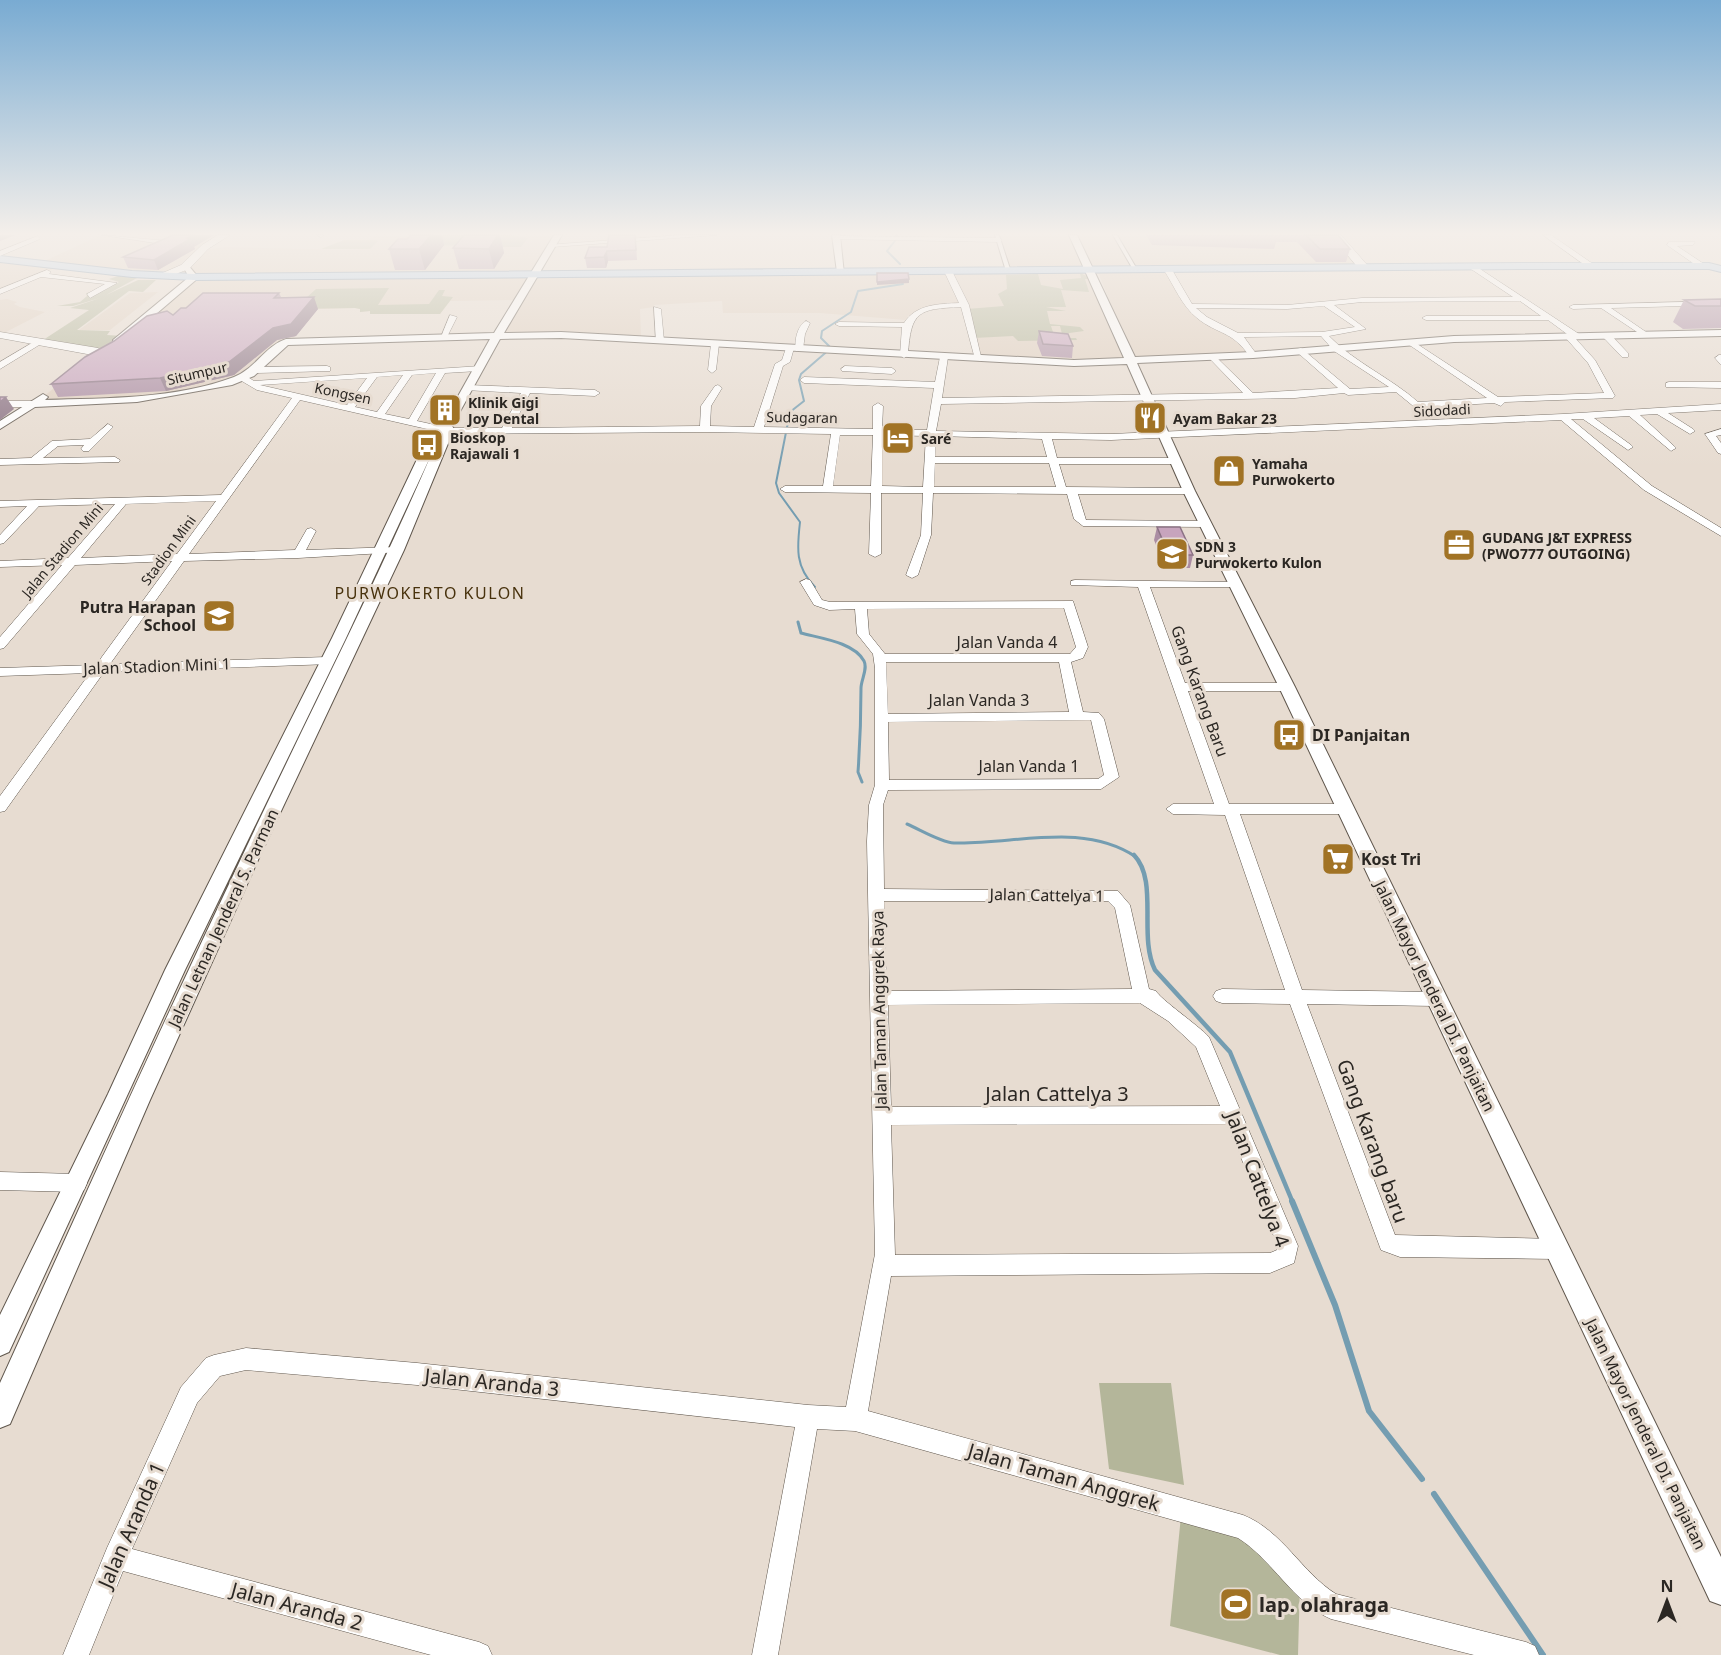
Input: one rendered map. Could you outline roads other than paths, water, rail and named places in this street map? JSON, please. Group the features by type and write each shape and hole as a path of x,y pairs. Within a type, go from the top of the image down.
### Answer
{"main road":[{"path":"0,335 74,347 111,348"},
{"path":"74,347 91,360"}],"street":[{"path":"91,360 111,348 150,312"},
{"name":"Jalan Letnan Jenderal S. Parman","path":"0,1414 139,1100 420,481 445,428 512,312"},
{"path":"657,312 660,341"},
{"path":"889,382 901,354 907,326 920,312"},
{"path":"967,312 979,359"},
{"name":"Jalan Mayor Jenderal DI. Panjaitan","path":"1109,312 1205,524 1287,687 1721,1590"},
{"path":"1197,312 1203,319 1244,339 1252,355"},
{"path":"1238,335 1322,334 1362,328 1339,312"},
{"path":"1417,405 1560,396 1610,396 1592,362 1572,336 1541,312"},
{"path":"1612,312 1643,334"},
{"path":"444,335 453,317"},
{"path":"1426,318 1550,318"},
{"path":"758,430 771,383 779,364 786,362 795,349 806,323"},
{"path":"1265,323 1272,334"},
{"path":"839,324 907,326"},
{"path":"1322,334 1338,349 1398,389 1435,424"},
{"name":"Situmpur","path":"33,404 129,401 246,380 275,348 286,342 444,335 561,335 1054,363 1131,362 1252,355 1411,342 1643,334 1719,335"},
{"path":"1606,335 1625,355"},
{"path":"0,366 40,342"},
{"path":"1411,342 1524,419"},
{"path":"712,370 716,344"},
{"path":"1301,351 1346,390 1354,393 1398,389"},
{"path":"912,575 926,535 931,435 944,357"},
{"path":"1213,357 1251,396"},
{"path":"246,380 373,376 478,368"},
{"path":"257,370 327,369"},
{"path":"845,369 892,371"},
{"path":"412,421 442,371"},
{"path":"380,414 408,374"},
{"path":"350,408 373,376"},
{"name":"Kongsen","path":"246,380 260,388 297,397 445,428"},
{"path":"804,380 939,385"},
{"path":"1669,385 1721,385"},
{"path":"0,426 57,388"},
{"path":"468,388 595,393"},
{"path":"705,429 705,406 718,388"},
{"path":"937,401 1251,396 1346,390"},
{"path":"506,429 527,391"},
{"path":"1560,396 1628,447"},
{"name":"Stadion Mini","path":"0,807 297,397"},
{"path":"0,404 33,404"},
{"path":"875,554 874,488 878,406"},
{"name":"Sidodadi","path":"1164,435 1435,424 1721,406"},
{"path":"1683,408 1721,419"},
{"path":"1657,410 1690,431"},
{"path":"1631,412 1671,448"},
{"path":"1563,417 1648,488 1721,533"},
{"path":"73,462 108,427"},
{"name":"Sudagaran","path":"445,428 802,430 931,435 1164,435"},
{"path":"828,488 836,431"},
{"path":"1721,432 1710,434 1721,451"},
{"path":"1046,436 1053,462 1079,519 1083,523 1205,524"},
{"path":"33,462 55,443 93,442"},
{"path":"0,462 115,460"},
{"path":"930,460 1176,461"},
{"path":"785,489 1190,491"},
{"path":"0,504 224,498"},
{"name":"Jalan Stadion Mini","path":"0,645 123,501"},
{"path":"0,541 35,504"},
{"path":"298,555 311,531"},
{"name":"Jalan Letnan Jenderal S. Parman","path":"0,1342 116,1101 175,970 321,661 388,550"},
{"path":"0,564 388,550"},
{"path":"806,582 818,602 861,606 862,634 880,658"},
{"path":"1075,583 1235,584"},
{"name":"Gang Karang Baru","path":"1143,584 1179,687 1227,810"},
{"name":"Jalan Vanda 4","path":"861,606 1069,604 1081,651 1076,657 1064,658 880,658"},
{"name":"Jalan Taman Anggrek Raya","path":"855,1419 885,1266 881,998 875,814 882,785 880,658"},
{"path":"1064,658 1077,716"},
{"name":"Jalan Stadion Mini 1","path":"0,672 321,661"},
{"path":"1179,687 1287,687"},
{"name":"Jalan Vanda 3","path":"881,718 1094,716 1097,719"},
{"name":"Jalan Vanda 1","path":"882,785 1107,783 1113,777 1097,719"},
{"path":"1173,809 1345,809"},
{"name":"Gang Karang baru","path":"1227,810 1388,1243 1400,1247 1556,1249"},
{"name":"Jalan Cattelya 1","path":"876,895 1112,895 1122,905 1147,996"},
{"path":"175,970 199,969"},
{"path":"881,998 1147,996"},
{"name":"Jalan Cattelya 4","path":"885,1266 1270,1263 1280,1261 1287,1256 1288,1246 1203,1042 1181,1020 1147,996"},
{"path":"1222,996 1436,999"},
{"path":"116,1101 139,1100"},
{"name":"Jalan Cattelya 3","path":"881,1116 1234,1115"},
{"path":"0,1181 77,1183"},
{"path":"22,1297 54,1295"},
{"name":"Jalan Aranda 3","path":"189,1395 214,1366 246,1359 417,1374 808,1417"},
{"name":"Jalan Aranda 1","path":"76,1655 116,1557 189,1395"},
{"path":"765,1655 808,1417"},
{"name":"Jalan Taman Anggrek","path":"808,1417 855,1419 1243,1527 1262,1538 1312,1592 1331,1606 1526,1655"},
{"name":"Jalan Aranda 2","path":"116,1557 479,1655"}],"waterway":[{"path":"815,587 808,580 799,557 800,522 779,493 776,483 790,412 804,401 799,380 801,374 831,348 821,338 822,331 851,312"},
{"path":"798,622 801,633 844,645 852,649 864,661 858,772 862,782"},
{"path":"907,824 954,843 1071,837 1115,846 1135,856"},
{"path":"1135,856 1145,879 1148,941 1155,970 1230,1052 1293,1203"},
{"path":"1292,1201 1335,1305 1369,1411 1422,1479"},
{"path":"1434,1494 1543,1655"}],"place":[{"name":"Klinik Gigi Joy Dental","path":"445,410"},
{"name":"Ayam Bakar 23","path":"1150,418"},
{"name":"Saré","path":"898,438"},
{"name":"Bioskop Rajawali 1","path":"427,445"},
{"name":"Yamaha Purwokerto","path":"1229,471"},
{"name":"GUDANG J&T EXPRESS (PWO777 OUTGOING)","path":"1459,545"},
{"name":"SDN 3 Purwokerto Kulon","path":"1172,554"},
{"name":"Putra Harapan School","path":"219,616"},
{"name":"DI Panjaitan","path":"1289,735"},
{"name":"Kost Tri","path":"1338,859"},
{"name":"lap. olahraga","path":"1236,1604"}],"district":[{"name":"PURWOKERTO KULON","path":"430,593"}]}
